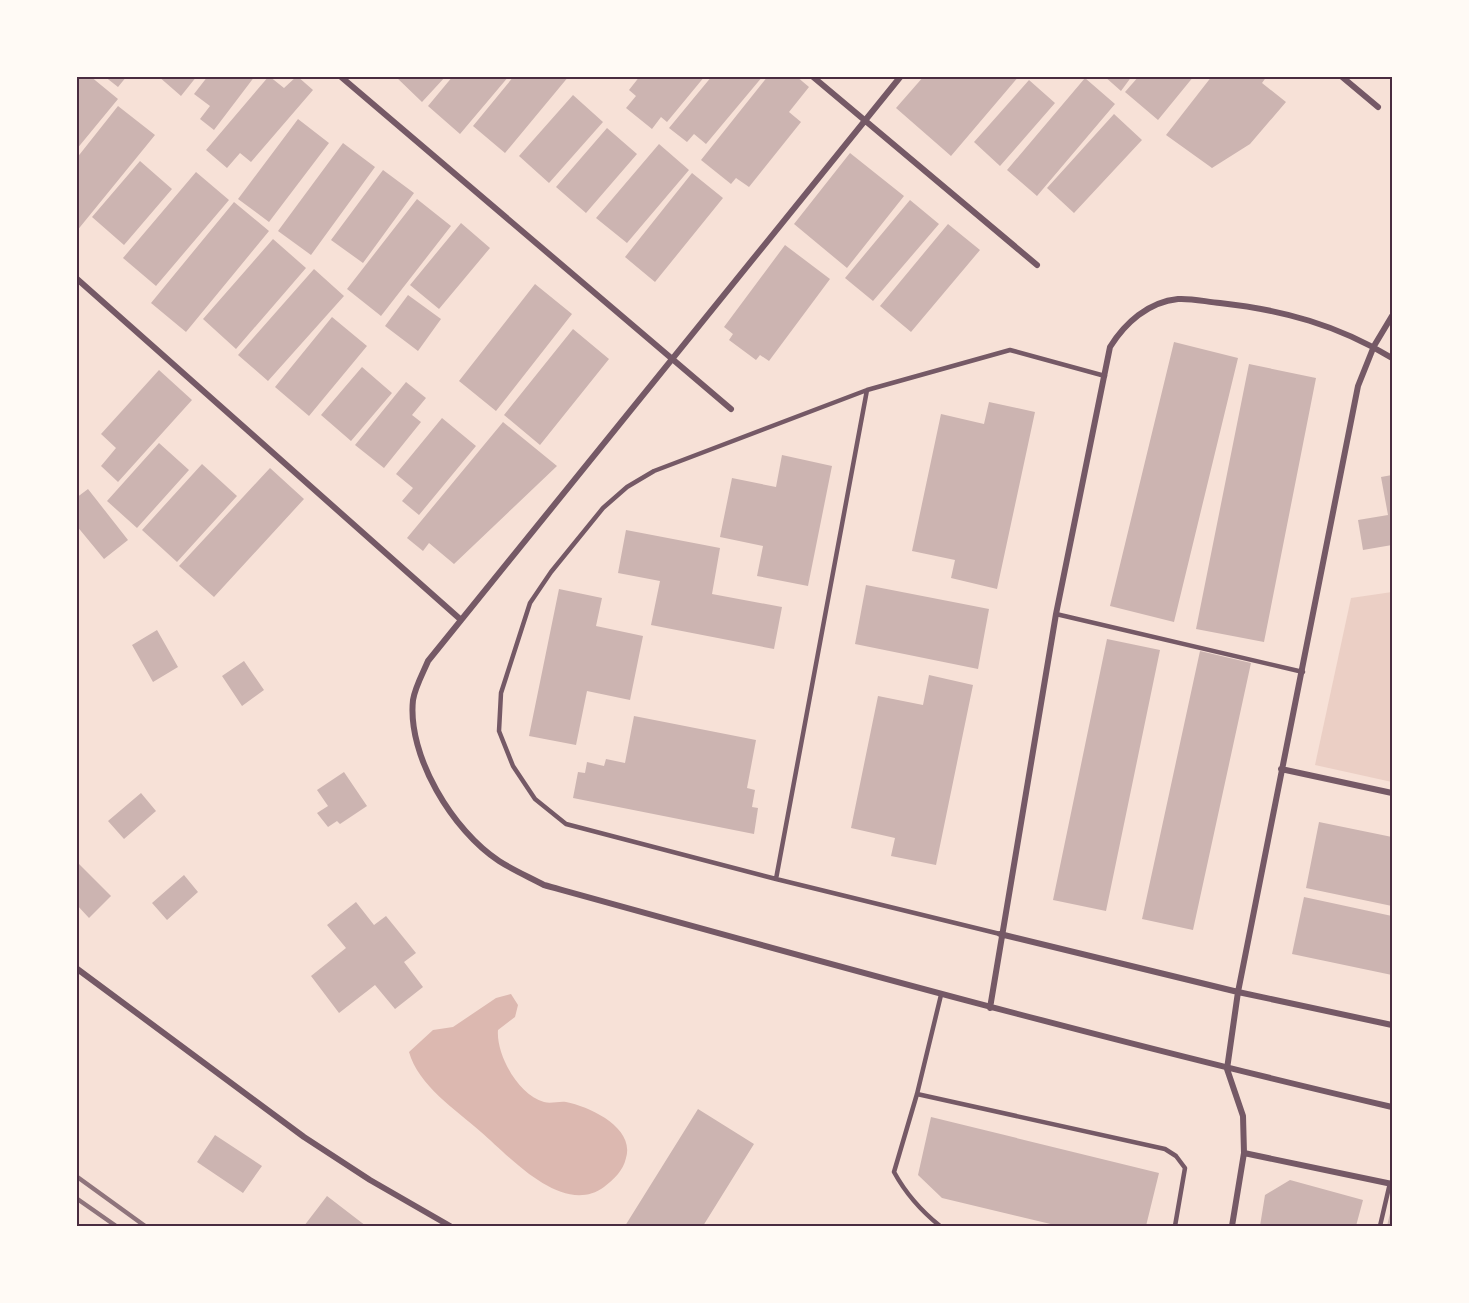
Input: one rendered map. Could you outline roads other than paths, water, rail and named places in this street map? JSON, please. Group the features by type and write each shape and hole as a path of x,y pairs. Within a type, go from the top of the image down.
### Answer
{"street":[{"path":"340,76 731,409"},
{"path":"812,76 1037,265"},
{"path":"902,76 428,661 413,699 416,740 433,784 460,827 498,860 544,885 990,1008 1227,1069 1392,1107"},
{"path":"1341,76 1378,107"},
{"path":"76,278 460,619"},
{"path":"990,1008 1000,934 1056,614 1110,347 1124,325 1148,309 1178,299 1259,307 1299,315 1336,328 1374,346 1392,358"},
{"path":"1232,1227 1244,1153 1243,1116 1227,1069 1238,992 1358,386 1374,346 1392,316"},
{"path":"1281,769 1392,793"},
{"path":"1000,934 1238,992 1392,1025"},
{"path":"76,968 304,1137 370,1180 450,1227"},
{"path":"1244,1153 1391,1183"},
{"path":"433,1216 434,1227"}],"lane":[{"path":"1000,934 566,824 535,799 513,766 499,731 501,693 530,603 551,572 603,508 627,487 654,471 867,390 1010,350 1105,376"},
{"path":"776,879 867,390"},
{"path":"1056,614 1303,672"},
{"path":"940,1227 912,1201 894,1172 917,1094 941,995"},
{"path":"917,1094 1166,1149 1185,1168 1175,1227"},
{"path":"1380,1227 1391,1183"}],"railway":[{"path":"76,1176 145,1226"},
{"path":"76,1198 116,1226"}]}
